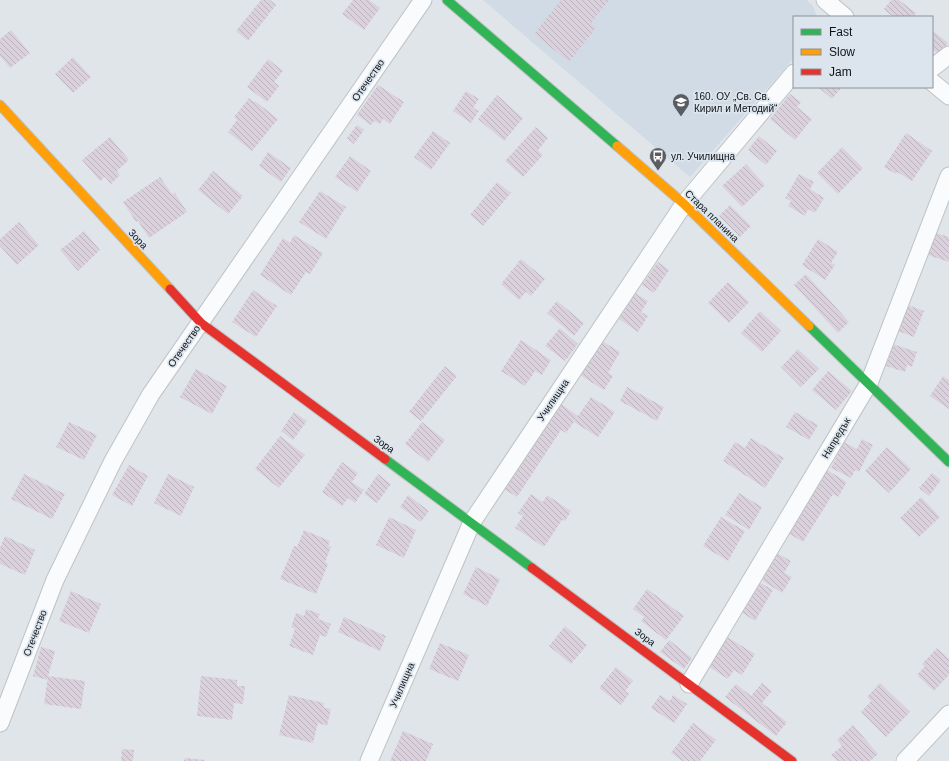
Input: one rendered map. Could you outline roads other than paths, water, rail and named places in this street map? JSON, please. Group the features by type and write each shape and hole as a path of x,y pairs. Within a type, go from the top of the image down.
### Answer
{"street":[{"name":"Отечество","path":"0,723 56,580 113,461 151,394 423,0"},
{"name":"Стара планина","path":"447,0 684,204 949,462"},
{"path":"826,0 843,16"},
{"path":"933,67 949,55"},
{"name":"Училищна","path":"369,761 472,522 684,204 793,74"},
{"path":"933,83 949,96"},
{"name":"Зора","path":"0,105 201,323 472,522 792,761"},
{"name":"Напредък","path":"689,684 869,383 949,176"},
{"path":"905,761 949,714"}],"place":[{"name":"160. ОУ „Св. Св. Кирил и Методий“","path":"681,117"},
{"name":"ул. Училищна","path":"658,171"}]}
